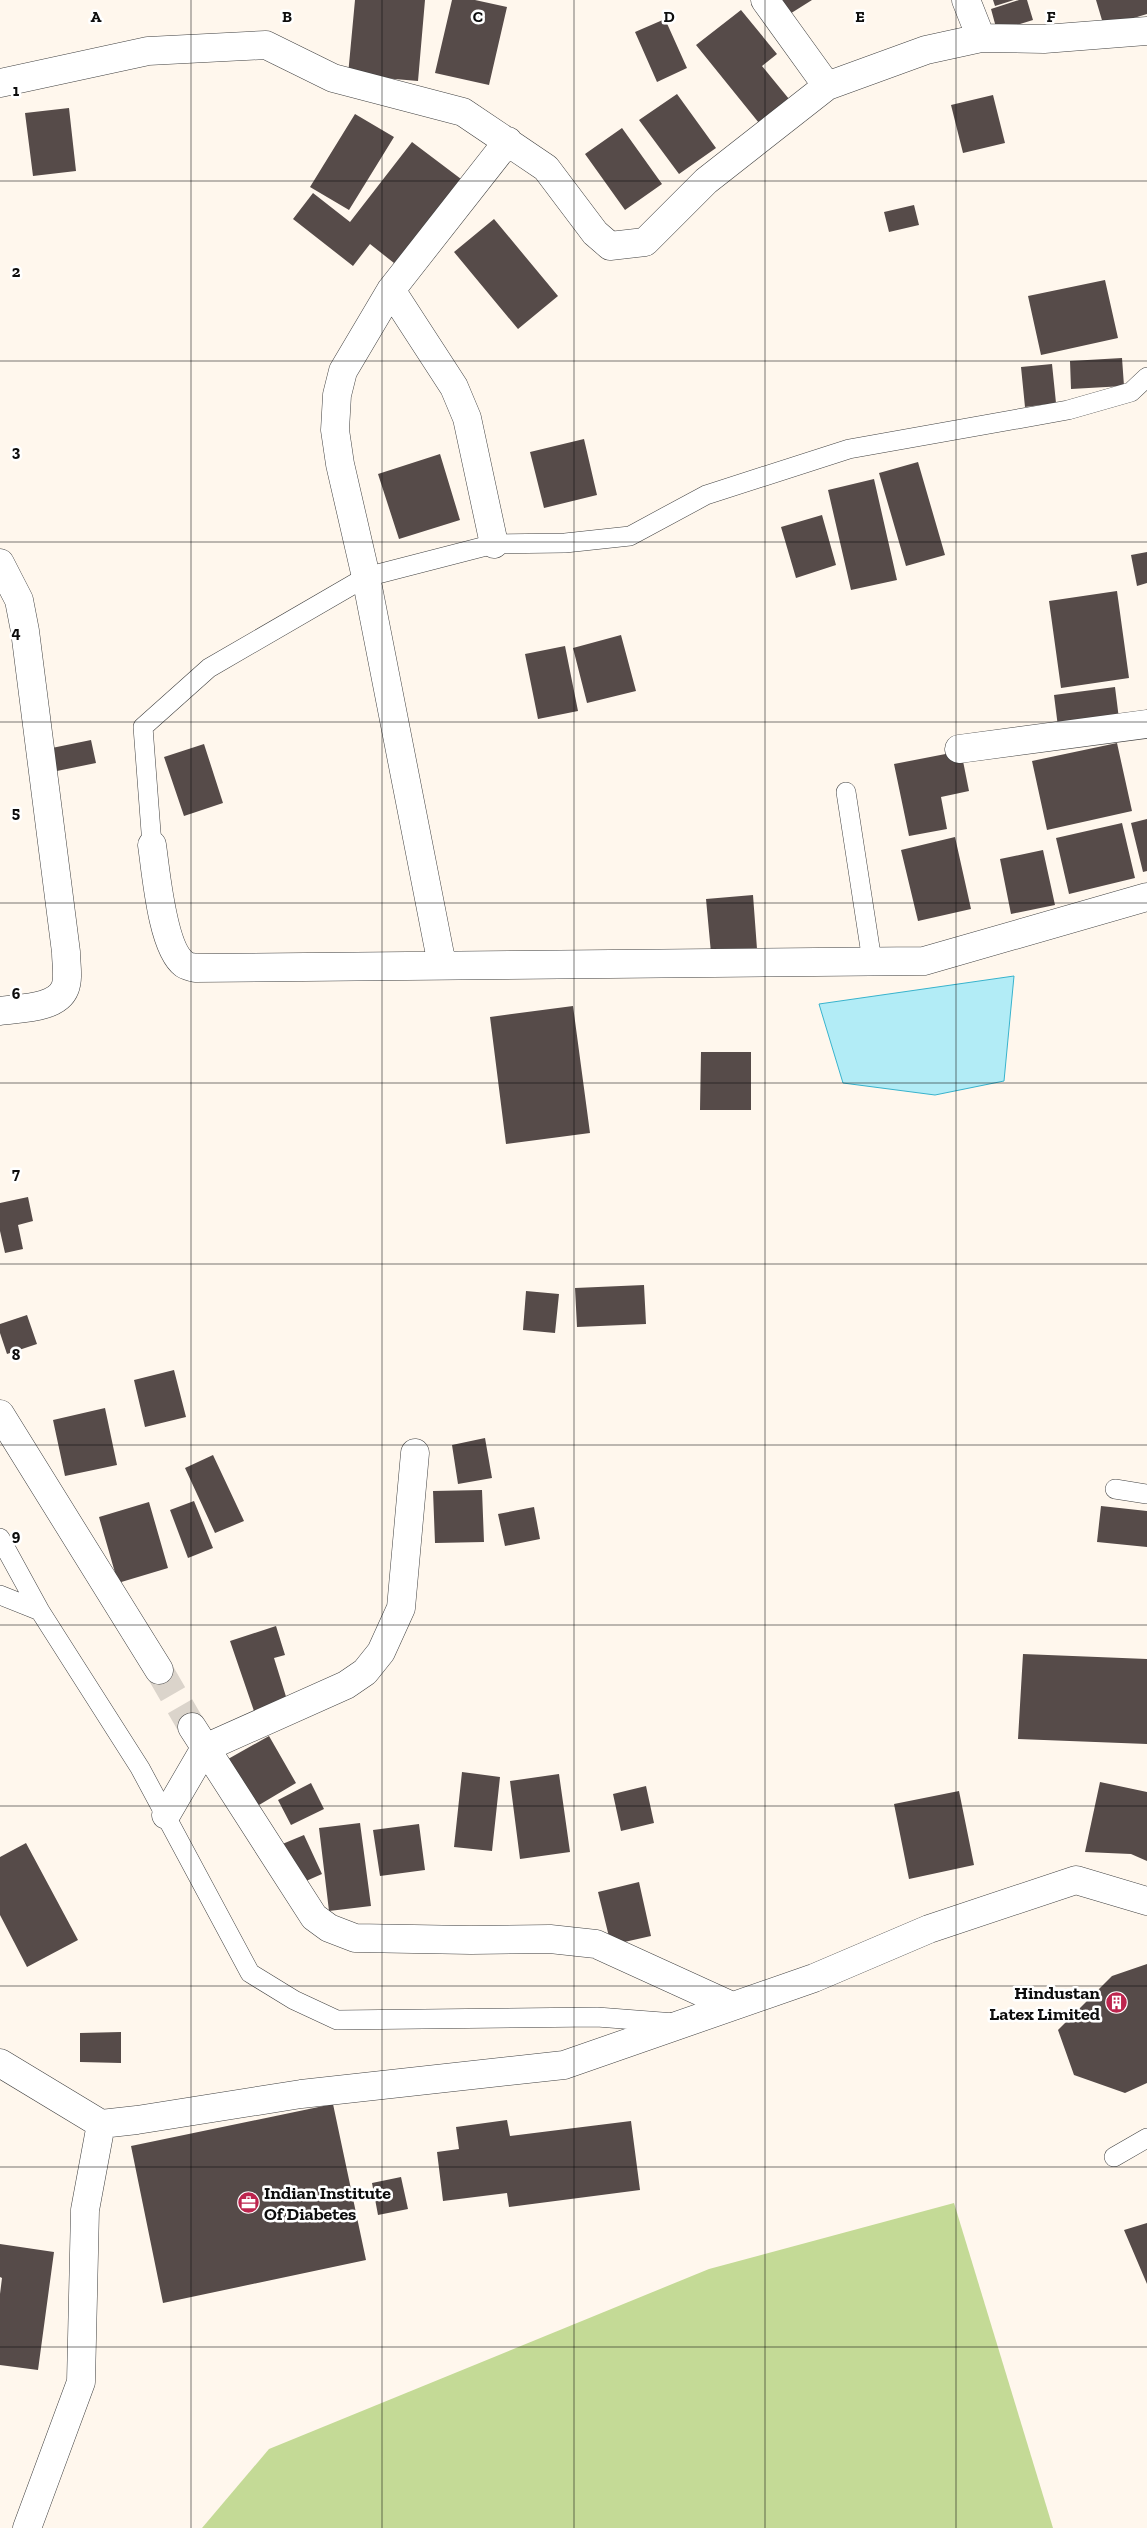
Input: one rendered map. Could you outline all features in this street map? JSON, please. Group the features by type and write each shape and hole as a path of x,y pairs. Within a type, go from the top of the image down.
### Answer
{"street":[{"path":"765,0 827,86"},
{"path":"966,0 981,38"},
{"path":"0,83 148,51 266,45 333,78 462,112 546,168 595,233 610,246 645,242 706,180 827,86 926,50 981,38 1044,39 1147,30"},
{"path":"442,965 366,577 340,464 335,430 337,395 343,370 391,290 508,141"},
{"path":"391,290 454,387 467,418 494,544"},
{"path":"0,563 19,600 25,631 66,952 67,978 65,988 58,997 47,1003 0,1011"},
{"path":"959,749 1147,724"},
{"path":"152,845 164,921 172,947 184,964 195,968 924,961 1147,897"},
{"path":"0,1414 159,1670"},
{"path":"166,1815 198,1737 346,1685 365,1672 381,1652 401,1608 415,1453"},
{"path":"198,1737 314,1917 328,1928 355,1938 550,1939 596,1944 732,2006"},
{"path":"0,2063 101,2124 301,2094 564,2065 814,1978 929,1929 1076,1880 1147,1901"},
{"path":"27,2528 81,2382 85,2210 101,2124"}],"lane":[{"path":"152,845 143,727 209,668 366,577 494,544 565,543 630,536 706,495 850,449 1068,410 1131,392 1147,377"},
{"path":"846,792 872,961"},
{"path":"1115,1489 1147,1494"},
{"path":"0,1538 40,1611 140,1768 237,1952 250,1973 294,2000 337,2020 597,2017 682,2023"},
{"path":"0,1595 40,1611"},
{"path":"1114,2157 1147,2138"}],"green space":[{"path":"954,2203 1053,2528 202,2528 269,2449 709,2269"}],"water":[{"path":"1014,976 1004,1081 935,1095 843,1083 819,1004"}],"building":[{"path":"355,0 425,0 418,81 348,75"},
{"path":"452,0 475,0 507,7 489,85 435,73"},
{"path":"774,0 812,0 785,17"},
{"path":"993,0 1014,0 995,6"},
{"path":"1019,0 1027,0 1033,20 997,31 991,9"},
{"path":"1096,0 1147,0 1147,14 1104,27"},
{"path":"741,10 777,54 762,66 789,99 759,123 696,45"},
{"path":"665,19 687,68 657,82 635,32"},
{"path":"677,94 716,148 679,174 639,120"},
{"path":"993,95 1005,143 963,153 951,105"},
{"path":"69,108 76,171 33,176 25,113"},
{"path":"355,114 394,137 349,210 310,187"},
{"path":"622,128 662,184 625,210 585,154"},
{"path":"412,142 465,182 399,267 370,244 353,266 293,219 313,193 350,222"},
{"path":"914,205 919,225 889,232 884,212"},
{"path":"494,219 558,296 518,329 454,252"},
{"path":"1105,280 1118,338 1041,355 1028,296"},
{"path":"1122,358 1124,386 1071,389 1070,361"},
{"path":"1052,364 1056,403 1025,407 1021,367"},
{"path":"584,439 597,495 544,508 530,452"},
{"path":"440,454 460,520 399,539 378,474"},
{"path":"918,462 945,555 906,566 879,473"},
{"path":"874,479 897,580 851,590 828,490"},
{"path":"822,515 836,565 796,578 781,527"},
{"path":"1147,552 1147,583 1137,586 1131,555"},
{"path":"1117,591 1129,678 1061,688 1049,601"},
{"path":"621,635 636,691 587,703 573,648"},
{"path":"565,646 578,711 538,719 525,654"},
{"path":"1115,687 1119,719 1058,727 1054,695"},
{"path":"91,740 96,763 52,772 47,749"},
{"path":"1117,743 1132,811 1047,830 1032,761"},
{"path":"204,744 223,803 184,816 164,757"},
{"path":"961,751 969,791 941,797 947,829 909,836 894,764"},
{"path":"1147,819 1147,871 1143,872 1131,823"},
{"path":"1122,823 1135,878 1069,894 1056,838"},
{"path":"955,837 971,909 918,921 901,850"},
{"path":"1043,850 1055,905 1011,914 1000,859"},
{"path":"753,895 757,949 711,953 706,899"},
{"path":"573,1006 590,1133 506,1144 490,1017"},
{"path":"701,1052 751,1052 751,1110 700,1110"},
{"path":"28,1197 33,1221 18,1225 23,1249 5,1253 0,1231 0,1203"},
{"path":"644,1285 646,1324 577,1327 575,1288"},
{"path":"526,1291 559,1294 555,1333 523,1330"},
{"path":"27,1315 37,1344 7,1354 0,1333 0,1324"},
{"path":"174,1370 186,1417 145,1427 134,1380"},
{"path":"105,1408 117,1465 65,1476 53,1420"},
{"path":"485,1438 492,1478 458,1484 452,1445"},
{"path":"213,1455 244,1521 215,1533 185,1468"},
{"path":"482,1490 484,1542 435,1543 433,1491"},
{"path":"194,1501 213,1548 188,1558 170,1510"},
{"path":"149,1502 168,1568 118,1583 99,1517"},
{"path":"1101,1506 1147,1511 1147,1547 1097,1542"},
{"path":"534,1507 540,1539 505,1546 498,1514"},
{"path":"276,1626 285,1655 274,1658 288,1703 255,1714 230,1641"},
{"path":"1023,1654 1147,1659 1147,1744 1018,1739"},
{"path":"269,1736 296,1783 249,1811 221,1763"},
{"path":"462,1772 500,1777 492,1851 454,1847"},
{"path":"559,1774 570,1852 520,1859 510,1781"},
{"path":"1100,1782 1147,1792 1147,1861 1131,1854 1085,1852"},
{"path":"311,1783 324,1809 291,1825 278,1800"},
{"path":"646,1786 654,1823 621,1831 613,1794"},
{"path":"959,1791 974,1865 909,1879 894,1804"},
{"path":"360,1823 371,1906 329,1911 319,1828"},
{"path":"419,1824 425,1870 380,1876 373,1830"},
{"path":"304,1835 322,1874 297,1885 280,1845"},
{"path":"26,1843 78,1940 27,1967 0,1915 0,1857"},
{"path":"639,1882 651,1936 611,1945 598,1892"},
{"name":"Hindustan Latex Limited","path":"1147,1964 1147,2083 1125,2093 1074,2075 1058,2030 1112,1976"},
{"path":"121,2032 121,2063 80,2062 80,2033"},
{"name":"Indian Institute Of Diabetes","path":"333,2104 366,2260 163,2303 131,2146"},
{"path":"507,2120 510,2136 631,2121 640,2190 509,2207 507,2193 443,2201 437,2152 459,2149 456,2127"},
{"path":"401,2177 408,2209 378,2215 372,2183"},
{"path":"1147,2223 1147,2284 1124,2230"},
{"path":"0,2244 54,2252 38,2370 0,2365 0,2294 2,2278 0,2277"}],"tunnel":[{"path":"159,1670 192,1727"}],"place":[{"name":"Hindustan Latex Limited","path":"1116,2003"},
{"name":"Indian Institute Of Diabetes","path":"248,2203"}]}
